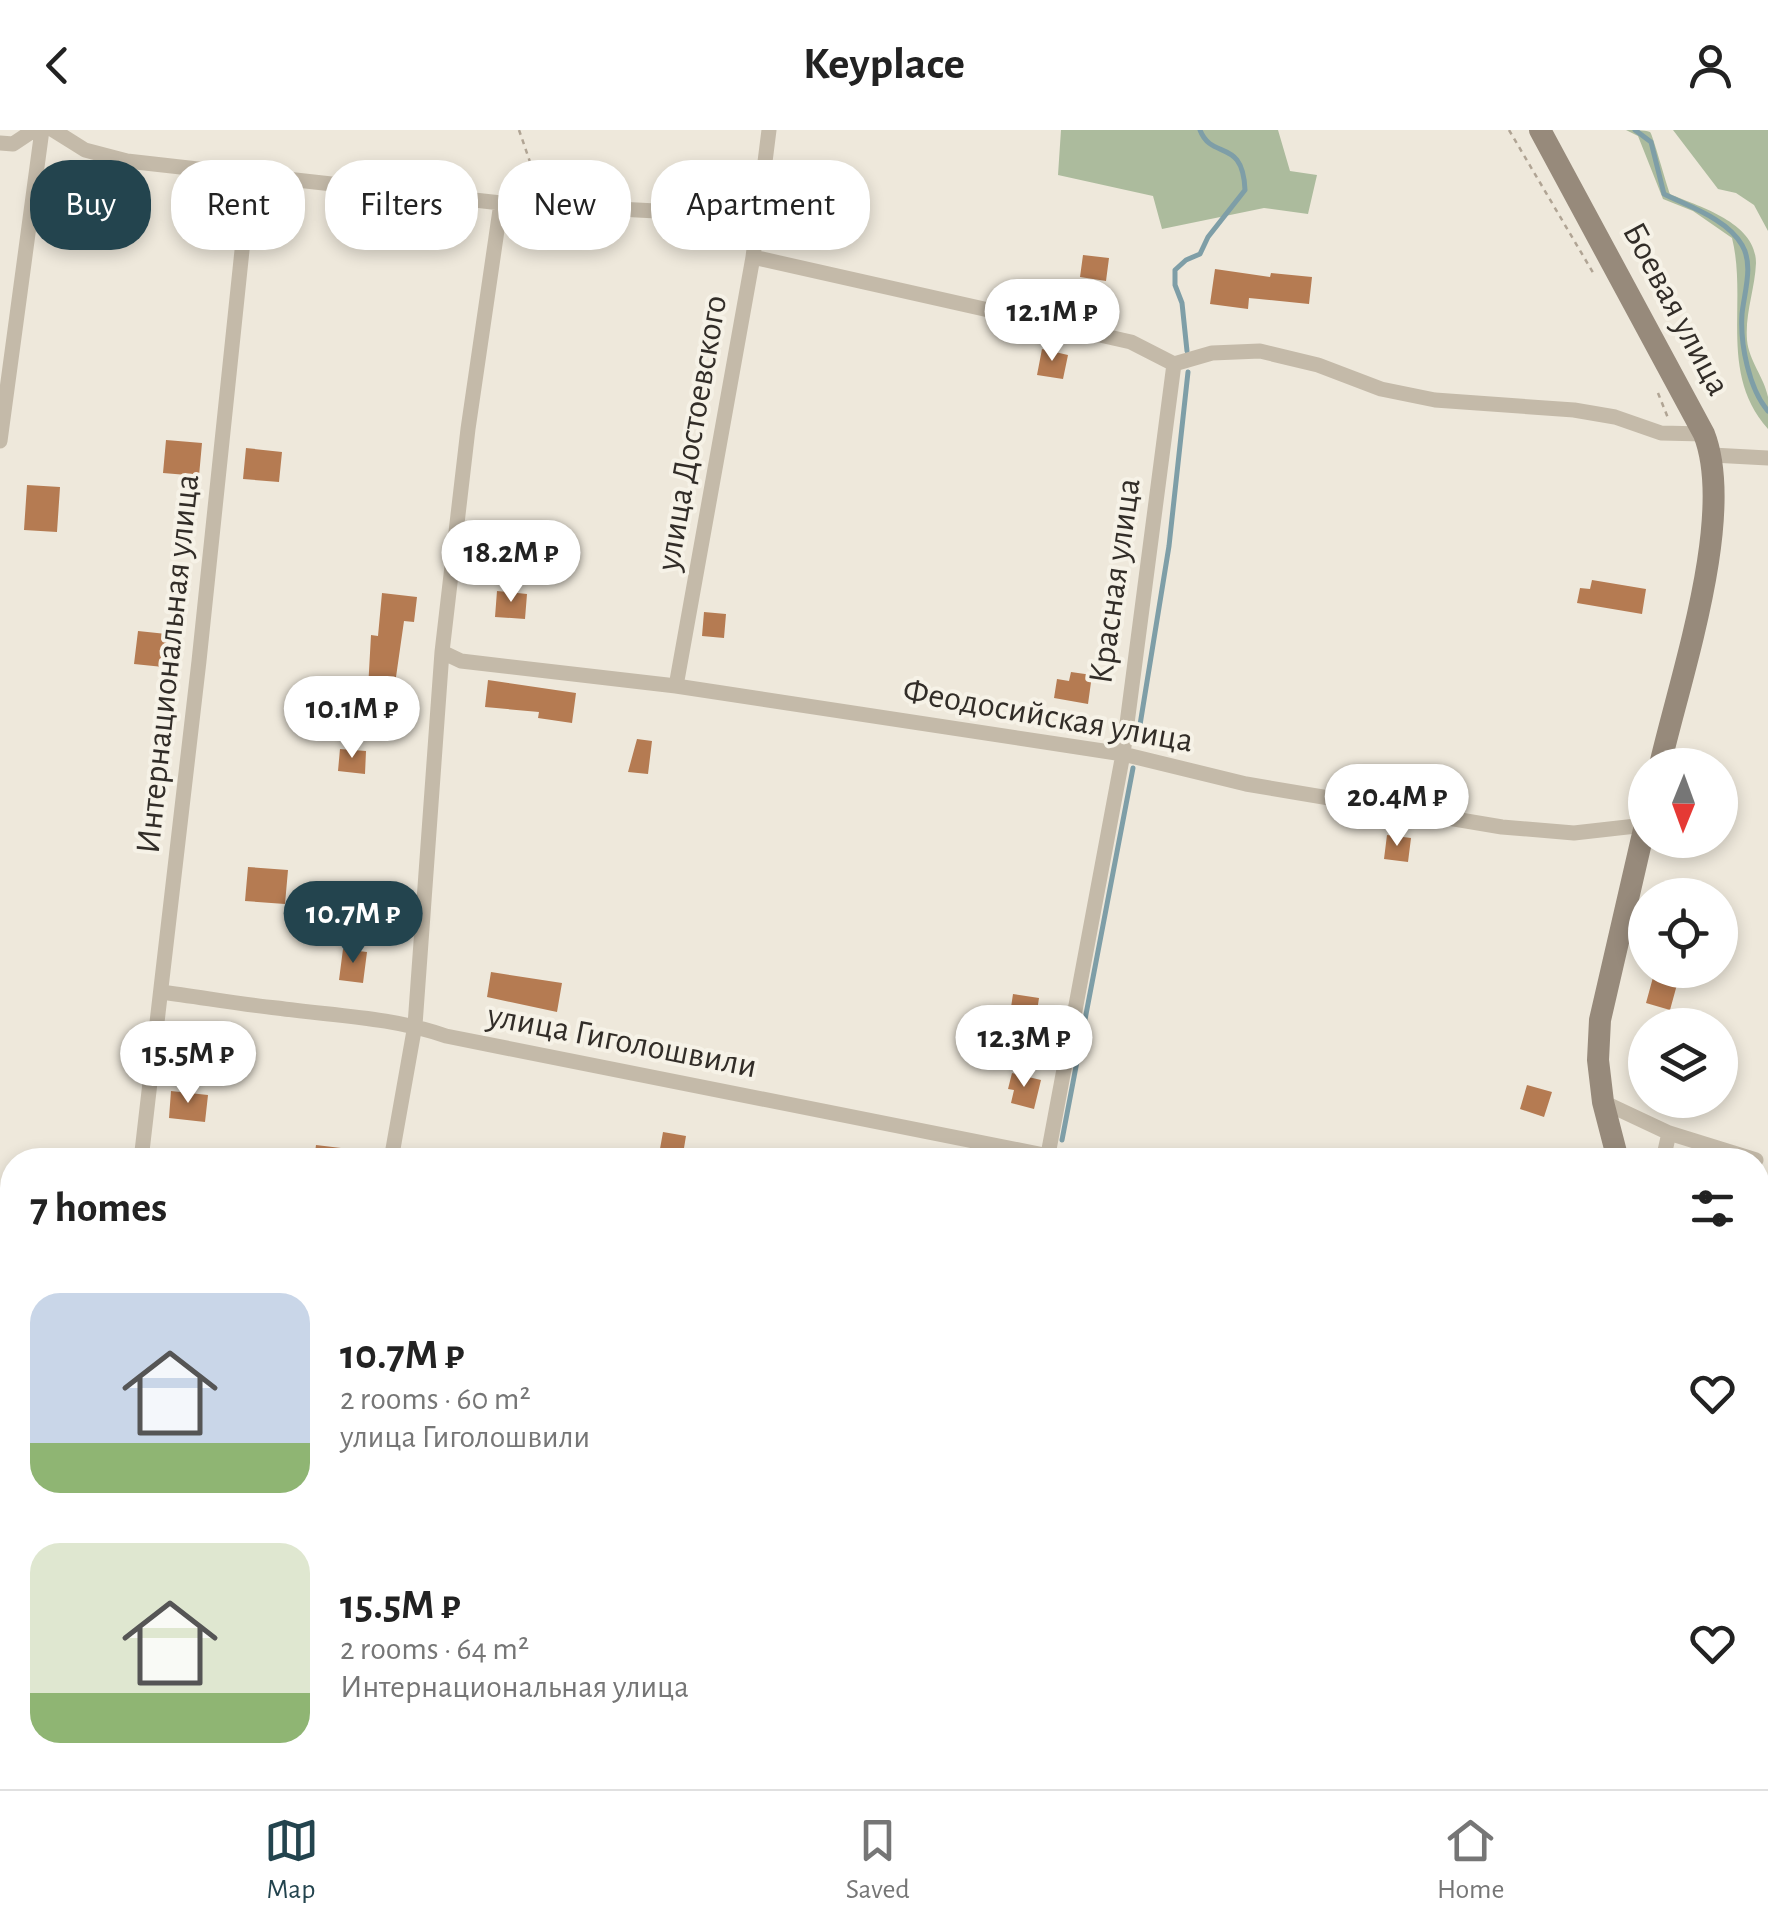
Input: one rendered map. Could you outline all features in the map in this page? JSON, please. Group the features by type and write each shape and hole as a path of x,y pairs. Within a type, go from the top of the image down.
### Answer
{"street":[{"path":"0,143 14,144 34,130"},
{"path":"0,441 42,130"},
{"path":"53,130 85,150 127,161 171,166"},
{"name":"улица Достоевского","path":"767,160 770,130"},
{"name":"Боевая улица","path":"1540,130 1708,444 1712,545 1664,748"},
{"path":"305,180 498,203"},
{"path":"393,1148 415,1026 442,652 468,429 498,224"},
{"name":"Интернациональная улица","path":"142,1148 242,250"},
{"name":"улица Достоевского","path":"676,686 754,250"},
{"path":"753,257 1131,342 1174,364 1212,353 1260,351 1318,365 1381,389 1435,400 1574,410 1615,417 1660,433 1675,433 1768,458"},
{"name":"Красная улица","path":"1049,1148 1123,754 1174,364"},
{"name":"Феодосийская улица","path":"442,652 461,661 676,686 1123,754 1246,784 1502,827 1574,834 1628,827"},
{"path":"1615,1148 1603,1102 1598,1060 1600,1020 1637,858"},
{"name":"улица Гиголошвили","path":"162,992 370,1017 446,1036 998,1148"},
{"path":"1603,1102 1669,1133 1718,1148"},
{"path":"1666,1148 1669,1133"}],"path":[{"path":"520,130 530,160"},
{"path":"1509,130 1594,276"},
{"path":"1655,388 1675,433"}],"green space":[{"path":"1061,130 1278,130 1290,171 1317,175 1308,214 1264,208 1162,229 1153,196 1058,175"},
{"path":"1626,130 1650,132 1670,194 1724,218 1747,237 1753,249 1756,263 1747,340 1768,397 1768,429 1753,407 1739,361 1732,238 1693,211 1663,199 1638,136"},
{"path":"1673,130 1768,130 1768,231 1754,205 1736,193 1718,189"}],"building":[{"path":"1083,255 1109,258 1106,281 1080,277"},
{"path":"1215,269 1270,277 1271,273 1312,277 1309,304 1249,298 1248,309 1210,304"},
{"path":"1042,349 1068,355 1063,379 1037,375"},
{"path":"166,440 202,443 199,476 163,473"},
{"path":"246,448 282,452 279,482 243,479"},
{"path":"27,485 60,487 57,532 24,530"},
{"path":"1592,580 1646,589 1642,614 1577,603 1580,588 1590,589"},
{"path":"497,591 527,594 525,619 495,617"},
{"path":"382,593 417,597 414,622 404,621 394,691 368,689 371,635 378,636"},
{"path":"704,612 726,614 724,638 702,636"},
{"path":"138,631 176,635 173,668 134,664"},
{"path":"1071,672 1092,675 1088,704 1054,698 1057,679 1069,681"},
{"path":"488,680 576,693 572,723 538,718 539,712 485,707"},
{"path":"637,739 652,741 648,774 628,772"},
{"path":"340,749 366,751 365,774 338,771"},
{"path":"1387,835 1411,838 1408,862 1384,859"},
{"path":"248,867 288,870 285,904 245,901"},
{"path":"343,949 367,952 363,983 339,980"},
{"path":"491,972 562,983 557,1012 487,997"},
{"path":"1650,988 1676,988 1671,1008 1646,1003"},
{"path":"1013,994 1039,998 1033,1038 1007,1034"},
{"path":"1012,1073 1041,1080 1034,1109 1011,1103 1014,1090 1008,1089"},
{"path":"1527,1085 1552,1092 1544,1117 1520,1109"},
{"path":"171,1091 208,1095 205,1122 169,1118"},
{"path":"663,1132 686,1136 684,1148 660,1148"}],"waterway":[{"path":"1187,351 1175,270 1200,254 1208,237 1245,190 1239,163 1212,145 1200,130"},
{"path":"1635,130 1651,142 1664,194 1718,221 1746,253 1744,352 1751,379 1768,411"},
{"path":"1139,731 1169,546 1188,372"},
{"path":"1062,1140 1133,768"}]}
